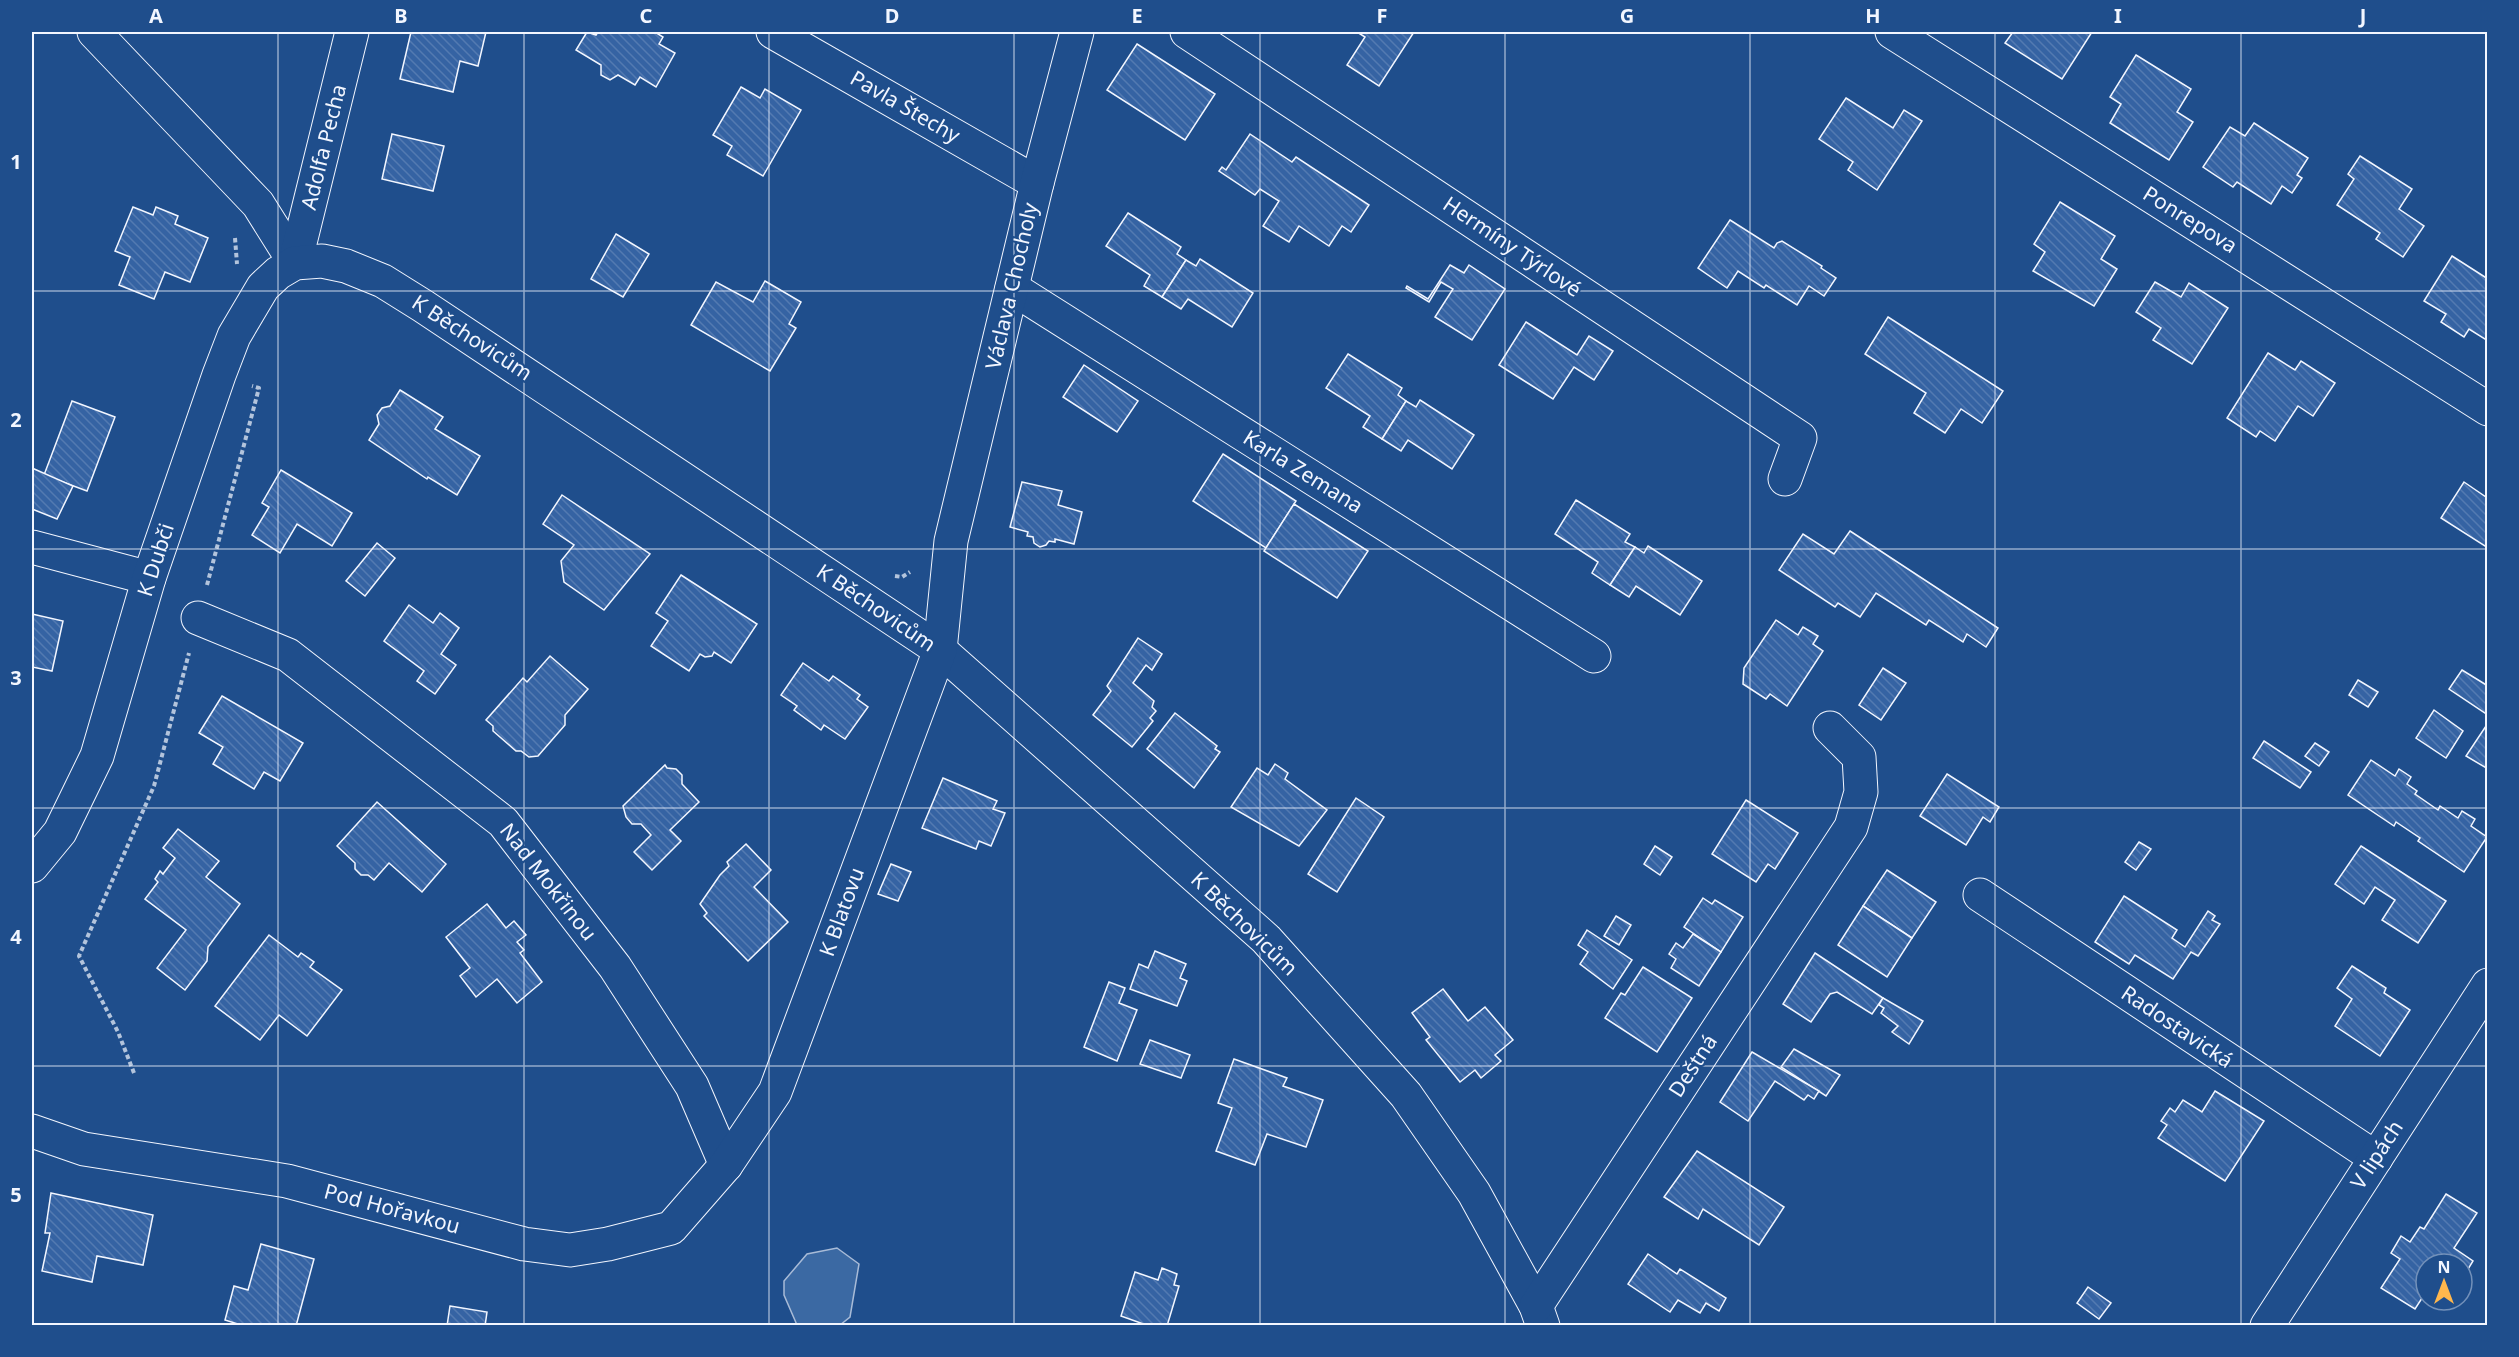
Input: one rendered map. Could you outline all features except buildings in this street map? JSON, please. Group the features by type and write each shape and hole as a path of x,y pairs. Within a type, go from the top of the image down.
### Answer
{"street":[{"path":"94,32 258,204 295,263"},
{"name":"Adolfa Pecha","path":"295,263 352,32"},
{"name":"Pavla Štechy","path":"773,32 1037,183"},
{"name":"Václava Chocholy","path":"940,650 951,541 1037,183 1077,32"},
{"name":"Hermíny Týrlové","path":"1187,32 1800,438 1785,479"},
{"name":"Ponrepova","path":"1892,32 2487,409"},
{"name":"K Běchovicům","path":"295,263 322,261 346,266 383,281 940,650 1266,939 1406,1095 1474,1192 1539,1316"},
{"name":"K Dubči","path":"32,866 60,832 97,756 148,578 234,336 263,287 278,273 295,263"},
{"name":"Karla Zemana","path":"1012,288 1594,656"},
{"path":"32,547 148,578"},
{"name":"Nad Mokřinou","path":"198,618 288,655 503,822 615,967 692,1086 726,1165"},
{"name":"K Blatovu","path":"726,1165 775,1092 940,650"},
{"name":"Deštná","path":"1539,1316 1851,827 1861,792 1859,757 1830,728"},
{"name":"Radostavická","path":"1980,895 2376,1158"},
{"name":"V lipách","path":"2267,1326 2487,985"},
{"name":"Pod Hořavkou","path":"32,1131 84,1149 287,1181 524,1244 570,1250 608,1244 671,1228 726,1165"}],"path":[{"path":"233,275 237,265 235,230"},
{"path":"134,1073 118,1032 79,956 154,786 259,388 219,375"},
{"path":"893,576 902,577 909,574 912,569"}],"water":[{"path":"837,1248 859,1264 850,1317 840,1325 797,1325 784,1295 784,1281 807,1254"}]}
